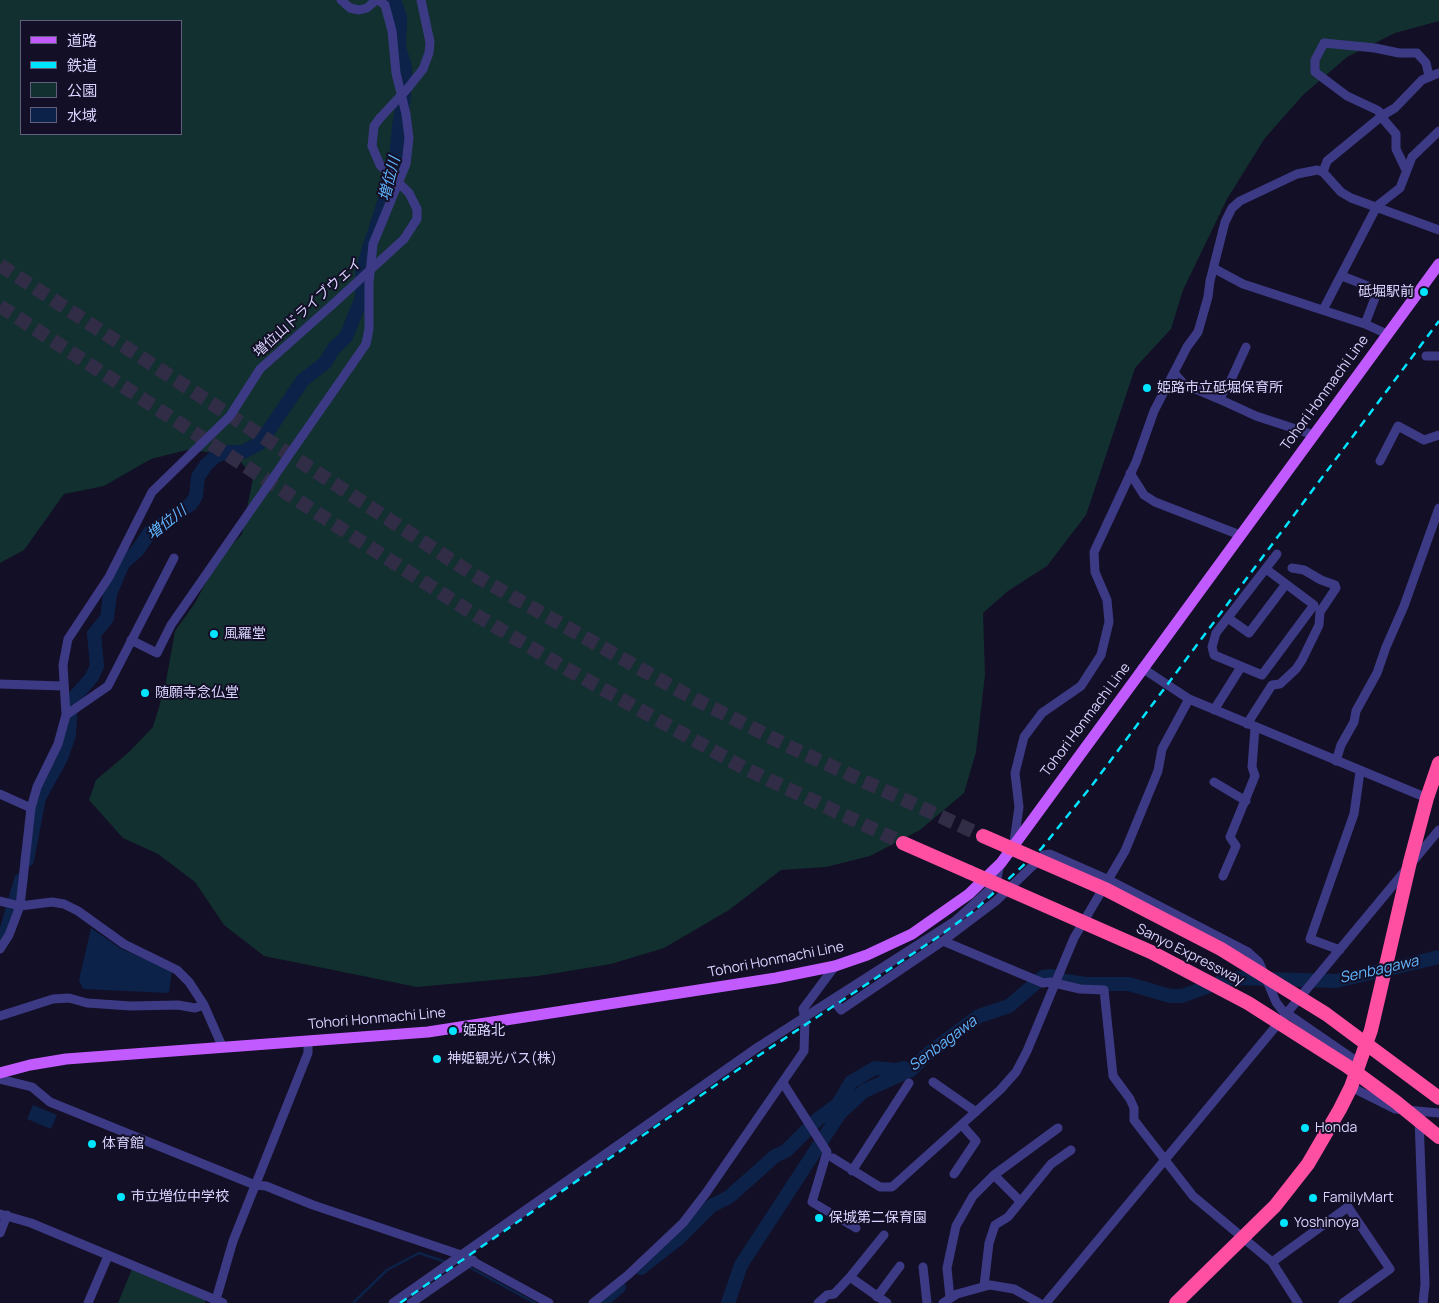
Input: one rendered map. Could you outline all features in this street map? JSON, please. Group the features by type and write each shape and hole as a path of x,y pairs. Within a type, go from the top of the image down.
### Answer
{"highway":[{"path":"1176,1303 1275,1206 1308,1164 1330,1130 1351,1087 1371,1030 1410,862 1427,798 1439,763"},
{"name":"Sanyo Expressway","path":"984,836 1107,890 1221,949 1326,1014 1439,1098"},
{"name":"Sanyo Expressway","path":"903,843 1151,952 1240,999 1294,1030 1347,1066 1439,1137"}],"main road":[{"name":"Tohori Honmachi Line","path":"0,1073 56,1060 222,1046 428,1032 776,978 835,966 867,956 912,934 969,894 1001,863 1014,842 1439,264"}],"street":[{"path":"131,640 157,653 171,625 366,344 369,329 369,283 373,244 406,164 408,138 406,114 396,73 392,31 385,4 377,0 367,8 359,10 350,8 340,0"},
{"name":"増位山ドライブウェイ","path":"66,715 63,686 64,653 68,639 109,577 152,492 230,416 260,368 404,240 417,219 417,209 408,193 380,165 372,146 374,126 423,69 429,53 430,42 421,0"},
{"path":"1323,172 1327,161 1383,115 1395,108 1422,80 1436,75 1417,53 1399,53 1375,48 1324,43 1317,53 1315,72 1347,96 1377,110 1383,115 1384,120 1396,134 1396,149 1406,170"},
{"path":"1323,310 1378,206 1400,188 1412,157 1439,130"},
{"path":"1323,172 1341,192 1352,198 1439,230"},
{"path":"1014,842 1019,807 1015,773 1024,736 1042,713 1081,686 1101,654 1109,622 1107,600 1095,572 1094,552 1130,473 1154,411 1187,347 1198,332 1225,222 1232,208 1240,201 1297,174 1323,172"},
{"path":"1215,268 1243,284 1365,324 1387,334"},
{"path":"1342,276 1378,290 1365,324"},
{"path":"1219,399 1230,382 1246,347"},
{"path":"1426,356 1439,356"},
{"path":"1174,373 1184,384 1256,416 1314,435"},
{"path":"1380,461 1398,426 1424,440 1439,435"},
{"path":"1130,473 1144,495 1155,502 1240,535"},
{"path":"1336,761 1341,745 1354,722 1356,711 1377,674 1386,647 1404,606 1439,508"},
{"path":"1266,569 1314,605 1262,675 1214,655 1212,647 1216,633 1277,554"},
{"path":"0,949 9,935 20,906 32,808 38,788 58,744 66,715 108,686 174,558"},
{"path":"1222,876 1236,846 1230,837 1255,776 1252,767 1251,726 1272,684 1280,684 1296,669 1302,660 1319,625 1320,612 1336,588 1335,585 1321,580 1304,570 1292,568"},
{"path":"1228,618 1249,633 1286,584"},
{"path":"1214,710 1240,667"},
{"path":"1142,668 1189,699 1360,772 1427,798"},
{"path":"0,684 63,686"},
{"path":"782,1083 830,1155 880,1188 892,1187 976,1112 1016,1072 1027,1051 1074,938 1125,851 1158,771 1162,749 1189,699"},
{"path":"1340,950 1310,939 1354,814 1360,772"},
{"path":"1214,782 1246,801"},
{"path":"0,794 32,808"},
{"path":"1046,1303 1322,973 1410,862 1439,830"},
{"path":"833,1000 841,1010 943,942 996,901 1044,855 1050,854 1107,879 1248,952 1259,962 1276,1002 1287,1014 1359,1063"},
{"path":"393,1303 742,1058 955,921 980,900 994,884 1001,863"},
{"path":"0,901 20,906 52,902 64,904 78,911 124,944 178,970 189,982 204,1005 222,1046"},
{"path":"943,942 1043,983 1080,989 1104,990 1112,1076 1130,1100 1134,1108 1134,1120 1193,1196 1272,1262 1298,1303"},
{"path":"593,1303 628,1275 683,1223 804,1051 805,1018 803,1009 835,966"},
{"path":"0,1016 53,999 69,998 87,1003 131,1006 178,1005 195,1008 204,1005"},
{"path":"0,1233 4,1214 218,1302 233,1241 308,1053 308,1041"},
{"path":"0,1079 32,1087 50,1102 255,1185 266,1186 313,1205 461,1255 549,1303"},
{"path":"933,1082 976,1112"},
{"path":"852,1171 909,1083"},
{"path":"1351,1087 1382,1104 1421,1113 1439,1113"},
{"path":"1421,1113 1425,1284 1423,1303"},
{"path":"954,1174 976,1141 962,1125"},
{"path":"1039,1303 1008,1288 984,1286 946,1301 947,1268 958,1220 973,1196 994,1175 1058,1128"},
{"path":"984,1286 989,1242 994,1228 998,1223 1006,1219 1051,1164 1071,1150"},
{"path":"830,1155 812,1202 856,1228"},
{"path":"994,1175 1020,1201"},
{"path":"1272,1262 1348,1207 1390,1269 1343,1303"},
{"path":"818,1303 827,1295 834,1294 884,1235"},
{"path":"88,1303 108,1256"},
{"path":"411,1303 473,1260"},
{"path":"877,1297 900,1266"},
{"path":"923,1267 927,1303"},
{"path":"850,1277 887,1303"}],"green space":[{"path":"0,0 1439,0 1439,21 1395,33 1347,57 1303,95 1265,138 1227,199 1183,290 1171,329 1135,368 1086,515 1047,566 1008,591 983,613 985,675 976,752 964,793 920,830 870,856 826,867 781,870 729,910 664,948 611,964 538,976 417,987 264,956 224,925 195,882 158,854 123,838 89,800 96,780 128,753 153,727 165,687 175,631 195,603 218,559 242,534 253,478 236,455 187,450 151,459 104,486 64,494 24,550 0,563"},
{"path":"132,1269 205,1300 205,1303 118,1303"}],"water":[{"path":"91,928 120,948 172,971 169,993 83,989 79,980"},
{"path":"33,1105 57,1115 51,1129 27,1119"}],"waterway":[{"name":"増位川","path":"27,860 39,798 61,758 69,735 71,701 92,677 97,666 94,634 107,618 110,594 123,563 137,551 150,532 191,504 196,496 198,477 206,465 216,456 227,452 243,452 260,443 303,380 325,363 334,348 346,337 362,298 362,271 395,169 404,98 405,67 399,47 400,17 394,0"},
{"name":"増位川","path":"2,938 6,932 21,880"},
{"name":"Senbagawa","path":"728,1303 741,1265 840,1113 864,1091 911,1070 929,1053 979,1016 1009,1006 1043,977 1052,976 1065,981 1087,984 1129,984 1170,996 1182,996 1232,978 1336,981 1439,957"},
{"path":"641,1268 678,1239 711,1206 729,1197 775,1156 786,1151 818,1119 838,1104 851,1082 875,1068 895,1070 904,1068"},
{"path":"353,1303 387,1270 419,1253 446,1262"},
{"path":"469,1267 535,1303"},
{"path":"600,1303 619,1287"}],"tunnel":[{"path":"0,265 474,575 687,695 792,748 983,836"},
{"path":"0,306 466,609 567,669 744,768 903,843"}],"railway":[{"path":"400,1303 752,1060 938,937 975,910 1041,849 1093,784 1439,321"}],"place":[{"name":"砥堀駅前","path":"1424,292"},
{"name":"姫路市立砥堀保育所","path":"1147,388"},
{"name":"風羅堂","path":"214,634"},
{"name":"随願寺念仏堂","path":"145,693"},
{"name":"姫路北","path":"453,1031"},
{"name":"神姫観光バス(株)","path":"437,1059"},
{"name":"Honda","path":"1305,1128"},
{"name":"体育館","path":"92,1144"},
{"name":"市立増位中学校","path":"121,1197"},
{"name":"FamilyMart","path":"1313,1198"},
{"name":"保城第二保育園","path":"819,1218"},
{"name":"Yoshinoya","path":"1284,1223"}]}
